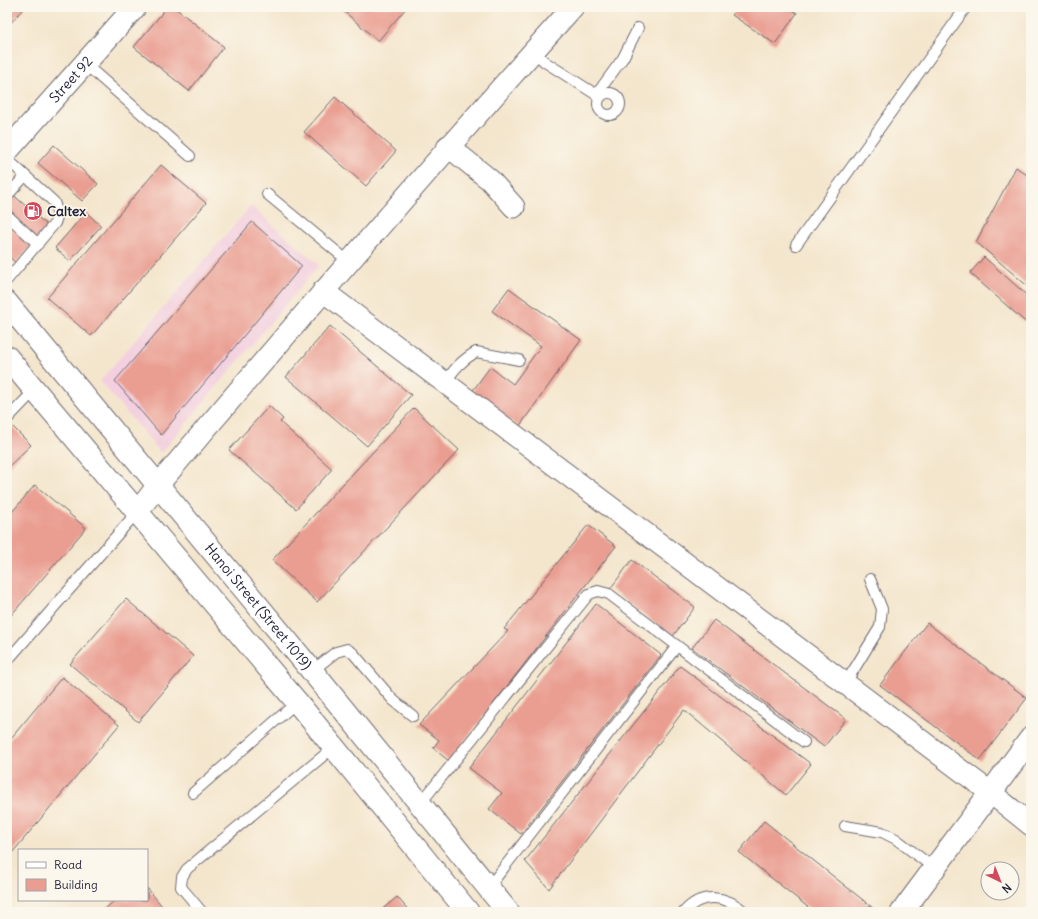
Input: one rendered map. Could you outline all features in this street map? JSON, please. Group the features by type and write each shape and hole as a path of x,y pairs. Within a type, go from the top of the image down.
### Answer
{"main road":[{"name":"Street 92","path":"7,151 135,7"},
{"name":"Hanoi Street (Street 1019)","path":"7,303 312,671 508,912"},
{"path":"7,357 297,702 468,912"},
{"path":"902,912 1031,738"}],"street":[{"path":"138,511 158,485 348,261 448,146 573,7"},
{"path":"448,146 490,180 514,207"},
{"path":"323,291 991,793 1031,825"}],"lane":[{"path":"796,245 966,7"},
{"path":"533,51 545,62 598,96 623,58 638,28"},
{"path":"85,64 190,156"},
{"path":"7,159 54,202 58,214 55,223 7,280"},
{"path":"7,196 25,176"},
{"path":"267,194 348,261"},
{"path":"7,215 38,244"},
{"path":"445,383 453,370 464,359 476,352 519,360"},
{"path":"7,419 35,390"},
{"path":"7,661 138,511"},
{"path":"845,684 880,627 882,609 870,579"},
{"path":"420,804 589,594 598,591 609,594 804,742"},
{"path":"488,888 676,646"},
{"path":"312,671 336,652 347,649 353,653 393,700 413,716"},
{"path":"193,792 297,702"},
{"path":"202,912 181,887 182,877 187,869 334,747"},
{"path":"845,826 882,832 896,839 934,868"},
{"path":"684,912 703,898 717,897 735,903 745,912"}],"shaded area":[{"path":"251,206 319,265 161,453 100,381"}],"building":[{"path":"7,7 25,7 7,27"},
{"path":"167,7 174,7 224,47 189,91 134,47"},
{"path":"339,7 407,7 378,41"},
{"path":"737,7 788,7 797,13 775,44 732,15"},
{"path":"335,97 396,151 366,186 304,132"},
{"path":"54,145 98,184 82,201 38,163"},
{"path":"161,165 206,203 91,336 47,298"},
{"path":"1016,167 1031,178 1031,289 976,242"},
{"path":"9,191 49,227 16,263 7,255 7,193"},
{"path":"86,212 101,226 70,261 55,248"},
{"path":"252,222 302,266 161,435 115,381"},
{"path":"984,257 1031,299 1031,327 970,273"},
{"path":"509,288 581,340 519,427 471,393 490,367 513,384 541,346 492,311"},
{"path":"330,326 411,395 367,446 286,377"},
{"path":"269,406 283,419 280,422 332,469 296,509 229,450"},
{"path":"414,408 459,450 317,602 272,560"},
{"path":"12,426 31,445 7,468 7,431"},
{"path":"35,485 86,528 7,620 7,518"},
{"path":"588,525 616,546 449,761 433,748 439,740 419,725 508,631 504,629"},
{"path":"632,560 695,607 673,636 610,589"},
{"path":"126,599 193,656 138,722 70,664"},
{"path":"596,604 661,655 521,834 489,809 502,793 469,768"},
{"path":"714,620 846,719 824,747 692,648"},
{"path":"927,623 1027,698 980,760 880,685"},
{"path":"680,666 811,764 786,795 684,710 549,889 525,861"},
{"path":"62,677 119,725 7,859 7,743"},
{"path":"764,821 878,912 814,912 739,852"},
{"path":"148,889 167,912 102,912 114,901 148,901"},
{"path":"397,897 410,912 379,912"}],"place":[{"name":"Caltex","path":"33,211"}]}
